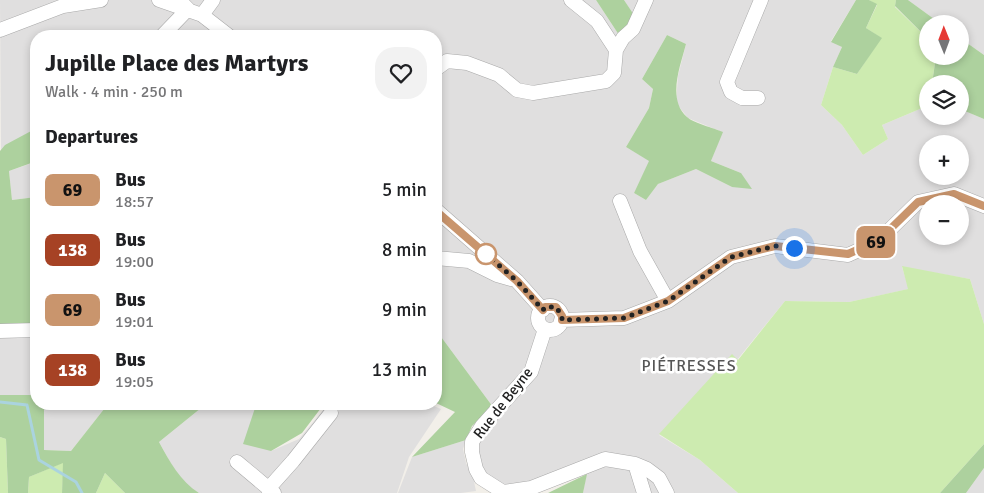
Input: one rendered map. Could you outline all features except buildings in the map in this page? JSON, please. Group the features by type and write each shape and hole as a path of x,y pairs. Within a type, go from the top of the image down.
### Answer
{"street":[{"path":"0,30 63,6 101,0"},
{"path":"159,0 183,4 202,15 221,30"},
{"path":"202,15 213,0"},
{"path":"571,0 597,21 616,50"},
{"path":"442,65 447,61 467,63 499,75 518,90 533,93 606,81 614,73 616,50 623,38 634,29 646,0"},
{"path":"758,98 742,98 731,92 727,82 761,0"},
{"path":"166,30 183,4"},
{"path":"562,320 624,318 668,301 731,257 775,246 848,254 878,241 918,202 954,194 984,206"},
{"path":"620,201 640,251 668,301"},
{"path":"442,215 517,281 543,310"},
{"path":"442,259 469,261 497,275 517,281"},
{"path":"545,307 556,307 562,316 562,320 560,326 550,330 545,329 540,326 538,315 545,307"},
{"name":"Rue de Beyne","path":"545,329 531,372 482,426 472,442 476,469 488,490 503,492 531,488 604,459 635,464 647,469 659,478 667,493"},
{"path":"0,331 30,330"},
{"path":"237,462 271,491 331,414"},
{"path":"635,464 644,493"}],"shaded area":[{"path":"0,0 596,0 619,35 636,19 624,0 856,0 831,41 842,47 833,67 821,105 842,125 863,155 888,139 882,125 919,109 919,125 969,125 969,113 984,119 984,324 970,279 902,267 909,289 849,302 785,301 737,360 732,355 659,435 700,460 738,493 583,493 587,471 509,491 487,475 480,464 477,453 478,440 493,407 442,338 442,30 30,30 30,133 1,151","holes":["667,35 686,44 678,76 676,103 688,118 722,132 711,161 741,173 732,187 696,169 658,184 646,200 634,193 650,161 626,147 649,108 653,89 642,79"]},
{"path":"908,0 984,0 984,55 969,44 969,15 929,15"},
{"path":"30,164 30,198 12,200 9,171"},
{"path":"30,325 30,395 0,395 0,328"},
{"path":"44,410 103,410 71,451 44,450"},
{"path":"199,410 256,410 271,451 299,439 323,410 440,410 409,457 397,493 199,493 188,486 174,469 159,442"},
{"path":"466,440 463,449 476,491 461,493 398,493 412,457"},
{"path":"984,468 984,493 966,493"}],"green space":[{"path":"596,0 624,0 636,18 619,35"},
{"path":"856,0 869,0 877,4 866,28 882,38 857,74 833,67 842,47 831,42"},
{"path":"869,0 896,0 895,7 919,30 919,65 935,65 933,75 919,75 919,109 882,125 888,139 863,155 842,125 821,105 833,67 857,74 881,38 866,28 877,5"},
{"path":"896,0 908,0 929,15 919,15 919,30 895,6"},
{"path":"667,35 686,44 678,72 676,92 681,110 690,119 723,132 711,161 741,173 752,189 732,187 696,169 658,184 646,200 634,193 649,161 626,147 649,108 653,89 642,79"},
{"path":"969,44 984,55 984,119 969,113 969,75 933,75 935,65 969,65"},
{"path":"30,132 30,163 9,171 12,200 30,198 30,323 0,328 0,151 5,145"},
{"path":"902,266 970,279 984,324 984,444 940,493 738,493 700,460 659,434 732,354 738,360 785,301 849,302 908,289"},
{"path":"442,338 493,407 472,426 466,440 412,457 455,412 442,406"},
{"path":"0,395 30,395 30,410 44,410 44,450 71,451 103,410 199,410 159,442 171,464 181,477 199,493 125,493 105,473 96,493 62,493 63,463 29,477 28,493 8,493 6,439 0,437"},
{"path":"254,410 319,410 302,433 271,451 243,444"},
{"path":"0,437 6,439 8,493 0,493"},
{"path":"984,444 984,468 966,493 940,493"},
{"path":"64,462 62,493 28,493 29,477"},
{"path":"105,473 125,493 96,493"},
{"path":"587,474 583,493 548,493"}],"waterway":[{"path":"0,402 27,405 39,460 76,482 82,493"}],"bus line":[{"name":"69","path":"442,216 517,281 543,310 545,307 556,307 562,316 562,320 624,318 668,301 731,257 775,246 848,254 878,241 918,202 954,194 984,206"}],"district":[{"name":"PIÉTRESSES","path":"689,366"}],"route":[{"path":"486,254 517,281 543,310 545,307 556,307 562,316 562,320 624,318 668,301 731,257 775,246 794,248"}]}
